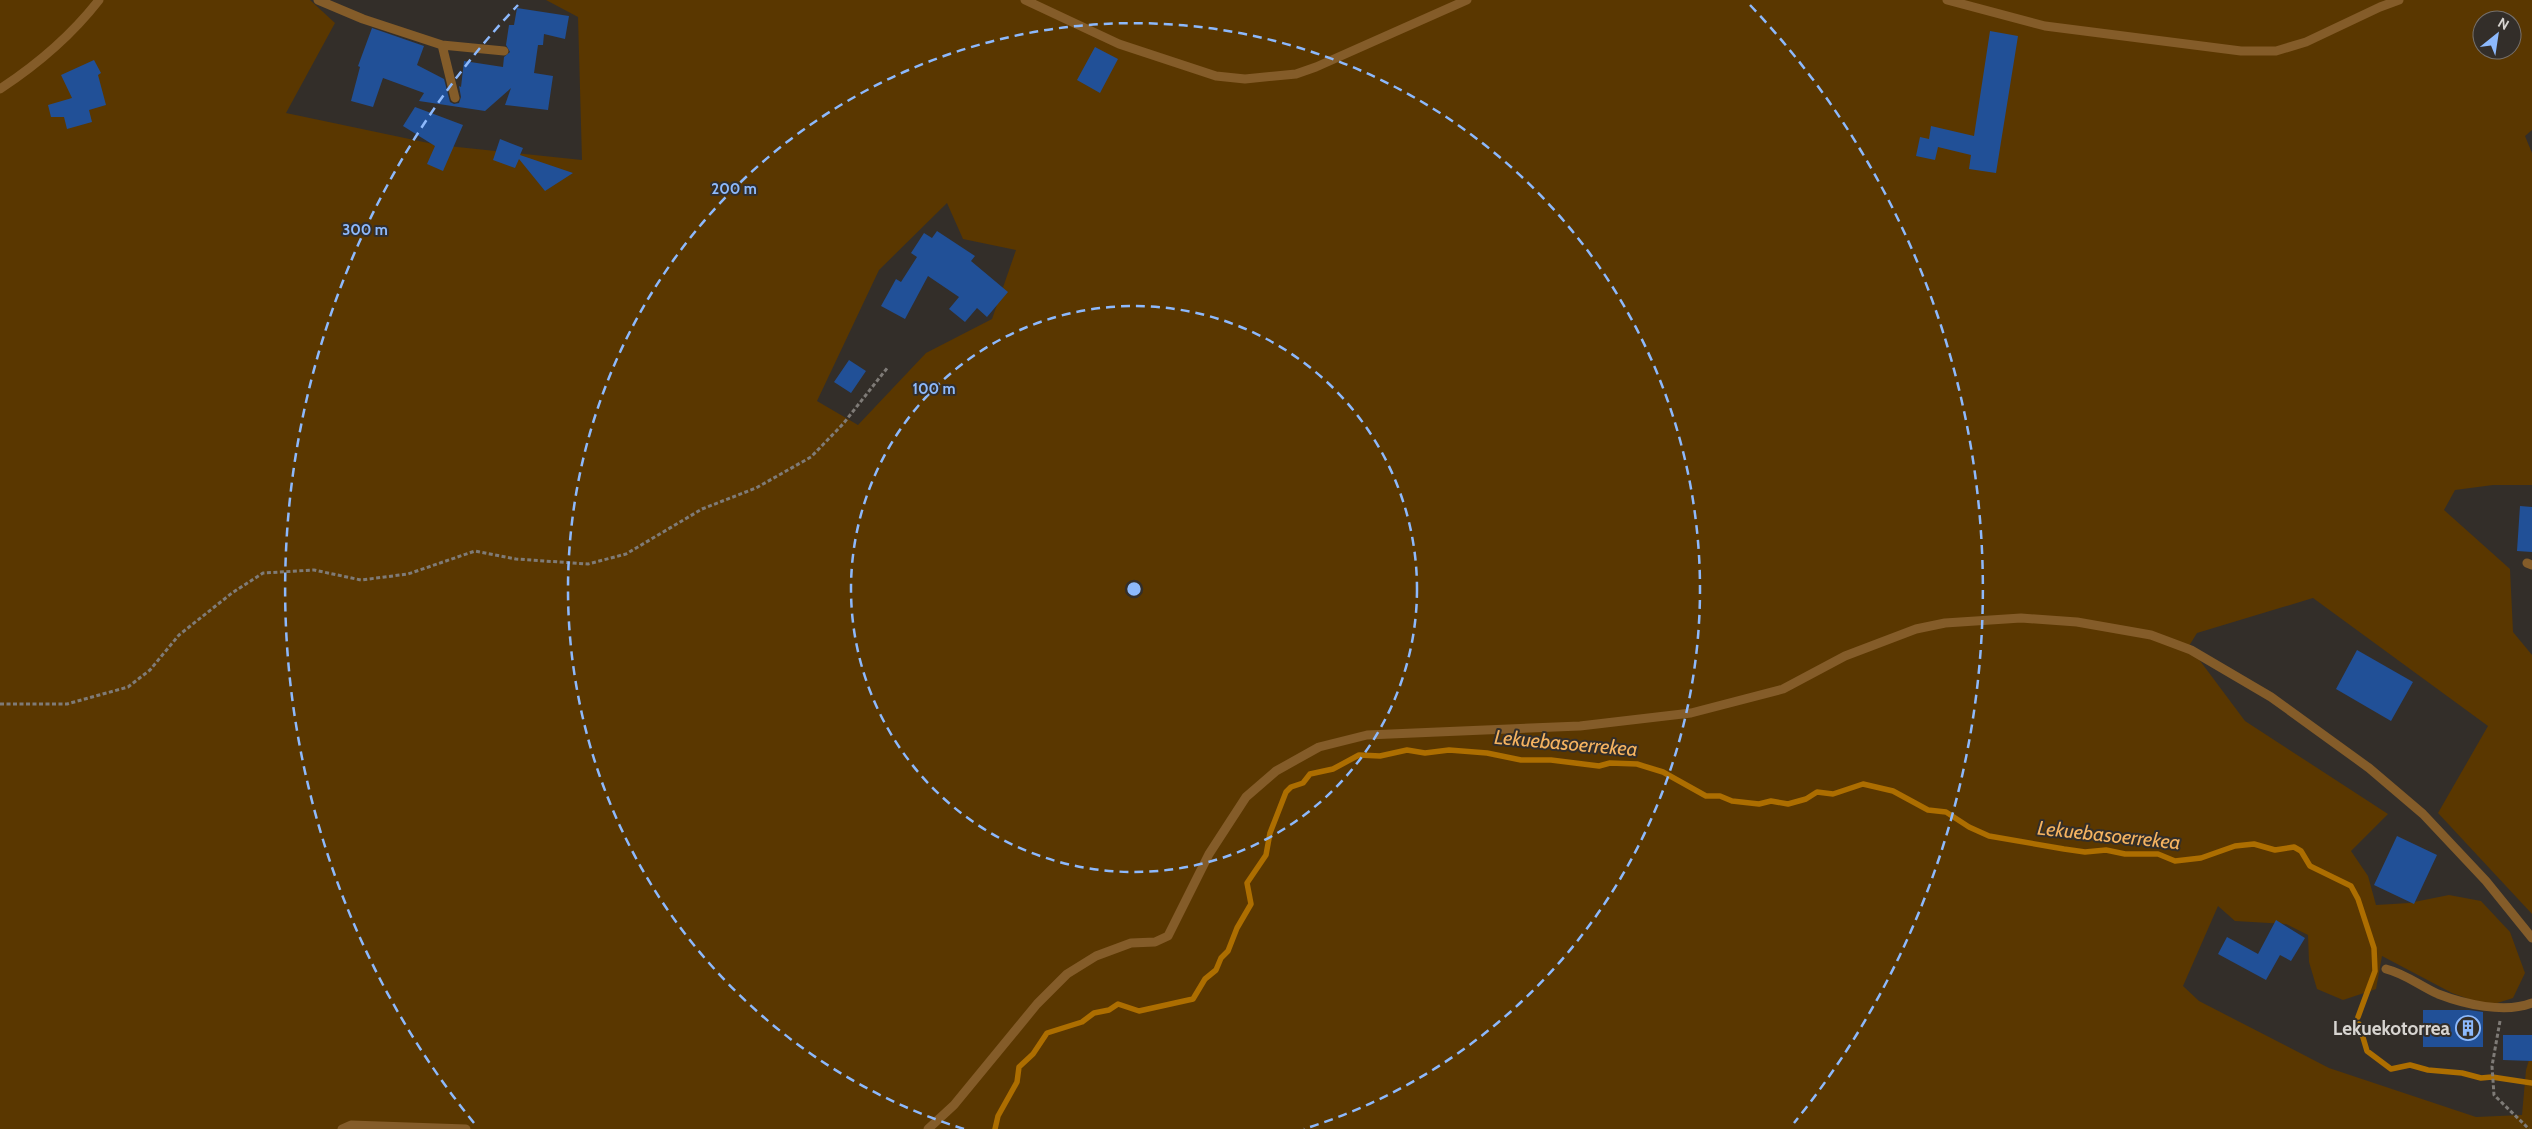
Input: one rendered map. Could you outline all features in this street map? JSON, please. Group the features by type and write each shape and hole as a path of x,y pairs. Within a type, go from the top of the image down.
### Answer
{"lane":[{"path":"0,89 37,64 67,38 100,0"},
{"path":"318,0 363,19 442,45 504,52"},
{"path":"1024,0 1119,44 1216,76 1245,79 1296,74 1316,67 1467,0"},
{"path":"1948,0 2045,26 2241,50 2276,51 2306,42 2399,0"},
{"path":"442,45 455,98"},
{"path":"928,1129 954,1105 1037,1004 1067,974 1105,953 1130,943 1155,942 1168,936 1209,854 1246,797 1276,771 1319,747 1367,735 1580,726 1691,713 1783,689 1845,656 1916,629 1945,623 2021,618 2077,622 2151,635 2191,650 2271,698 2369,768 2417,808 2486,881 2532,938"},
{"path":"2386,968 2402,973 2437,993 2463,1001 2503,1008 2532,1003"},
{"path":"342,1129 350,1125 466,1129"}],"path":[{"path":"0,704 67,704 128,688 150,670 179,635 232,593 264,572 314,570 361,580 408,574 475,551 516,559 588,564 626,554 702,509 756,488 811,457 844,424 888,367"},
{"path":"2503,1008 2492,1066 2494,1095 2529,1129"}],"shaded area":[{"path":"0,0 310,0 335,23 286,113 438,145 582,160 578,17 546,0 2532,0 2532,130 2525,136 2532,153 2532,485 2493,485 2455,490 2444,510 2510,569 2513,632 2532,655 2532,914 2438,813 2488,726 2313,598 2197,633 2189,646 2245,721 2388,814 2351,851 2368,876 2376,905 2409,903 2449,895 2481,901 2510,932 2525,973 2513,998 2488,1006 2452,993 2382,956 2376,989 2343,1000 2317,989 2309,962 2308,935 2286,924 2235,921 2218,906 2183,986 2199,1001 2329,1068 2476,1117 2522,1115 2526,1070 2532,1050 2532,1129 0,1129","holes":["947,203 963,239 1016,250 992,319 926,353 858,425 817,401 879,270"]}],"building":[{"path":"517,8 569,16 565,39 544,34 543,45 538,45 534,73 553,76 548,110 505,105 511,88 485,111 419,101 424,93 383,78 373,107 351,101 360,67 358,66 372,28 424,46 417,65 444,79 450,102 454,104 459,103 461,97 459,86 461,87 464,61 503,67 504,57 510,52 506,45 509,25 514,25"},
{"path":"1990,31 2018,36 1996,173 1969,169 1971,155 1938,147 1935,160 1916,156 1920,137 1929,139 1931,126 1974,136"},
{"path":"1095,47 1118,59 1100,93 1077,80"},
{"path":"94,60 101,73 98,75 106,105 89,110 92,122 67,129 64,117 51,117 48,105 72,98 61,75"},
{"path":"415,107 463,125 443,171 427,164 435,146 403,126"},
{"path":"500,139 523,148 520,155 573,173 545,191 519,159 515,168 493,160"},
{"path":"937,231 975,256 971,261 1008,292 987,317 977,308 965,322 949,309 959,297 928,276 905,319 881,306 896,279 901,282 917,257 911,253 924,233 932,238"},
{"path":"849,360 866,371 851,393 834,382"},
{"path":"2520,506 2532,507 2532,552 2517,551"},
{"path":"2357,650 2413,682 2391,721 2336,689"},
{"path":"2397,836 2437,855 2414,904 2374,885"},
{"path":"2276,920 2305,938 2291,961 2280,955 2266,980 2218,954 2227,937 2258,954"},
{"path":"2423,1010 2469,1010 2483,1012 2483,1047 2423,1047"},
{"path":"2503,1035 2532,1035 2532,1061 2503,1060"}],"waterway":[{"name":"Lekuebasoerrekea","path":"995,1129 998,1116 1017,1082 1019,1067 1033,1054 1047,1033 1082,1022 1094,1013 1109,1010 1118,1004 1139,1011 1193,999 1205,979 1216,970 1221,958 1228,951 1237,928 1251,904 1247,883 1266,855 1270,833 1286,792 1291,787 1303,783 1310,774 1333,769 1359,755 1380,756 1407,750 1425,753 1449,750 1487,753 1521,760 1551,760 1599,766 1610,763 1637,764 1663,772 1706,796 1720,796 1732,801 1759,804 1771,801 1788,804 1806,799 1817,792 1833,794 1863,784 1893,791 1928,810 1946,812 1969,827 1989,836 2085,852 2106,850 2125,854 2158,854 2175,861 2201,858 2235,846 2254,844 2275,850 2294,847 2301,851 2310,866 2351,886 2358,899 2374,948 2375,971 2358,1017"},
{"name":"Lekuebasoerrekea","path":"2359,1024 2367,1051 2391,1069 2410,1065 2428,1070 2462,1073 2481,1078 2492,1077 2532,1083"}],"place":[{"name":"Lekuekotorrea","path":"2468,1028"}]}
